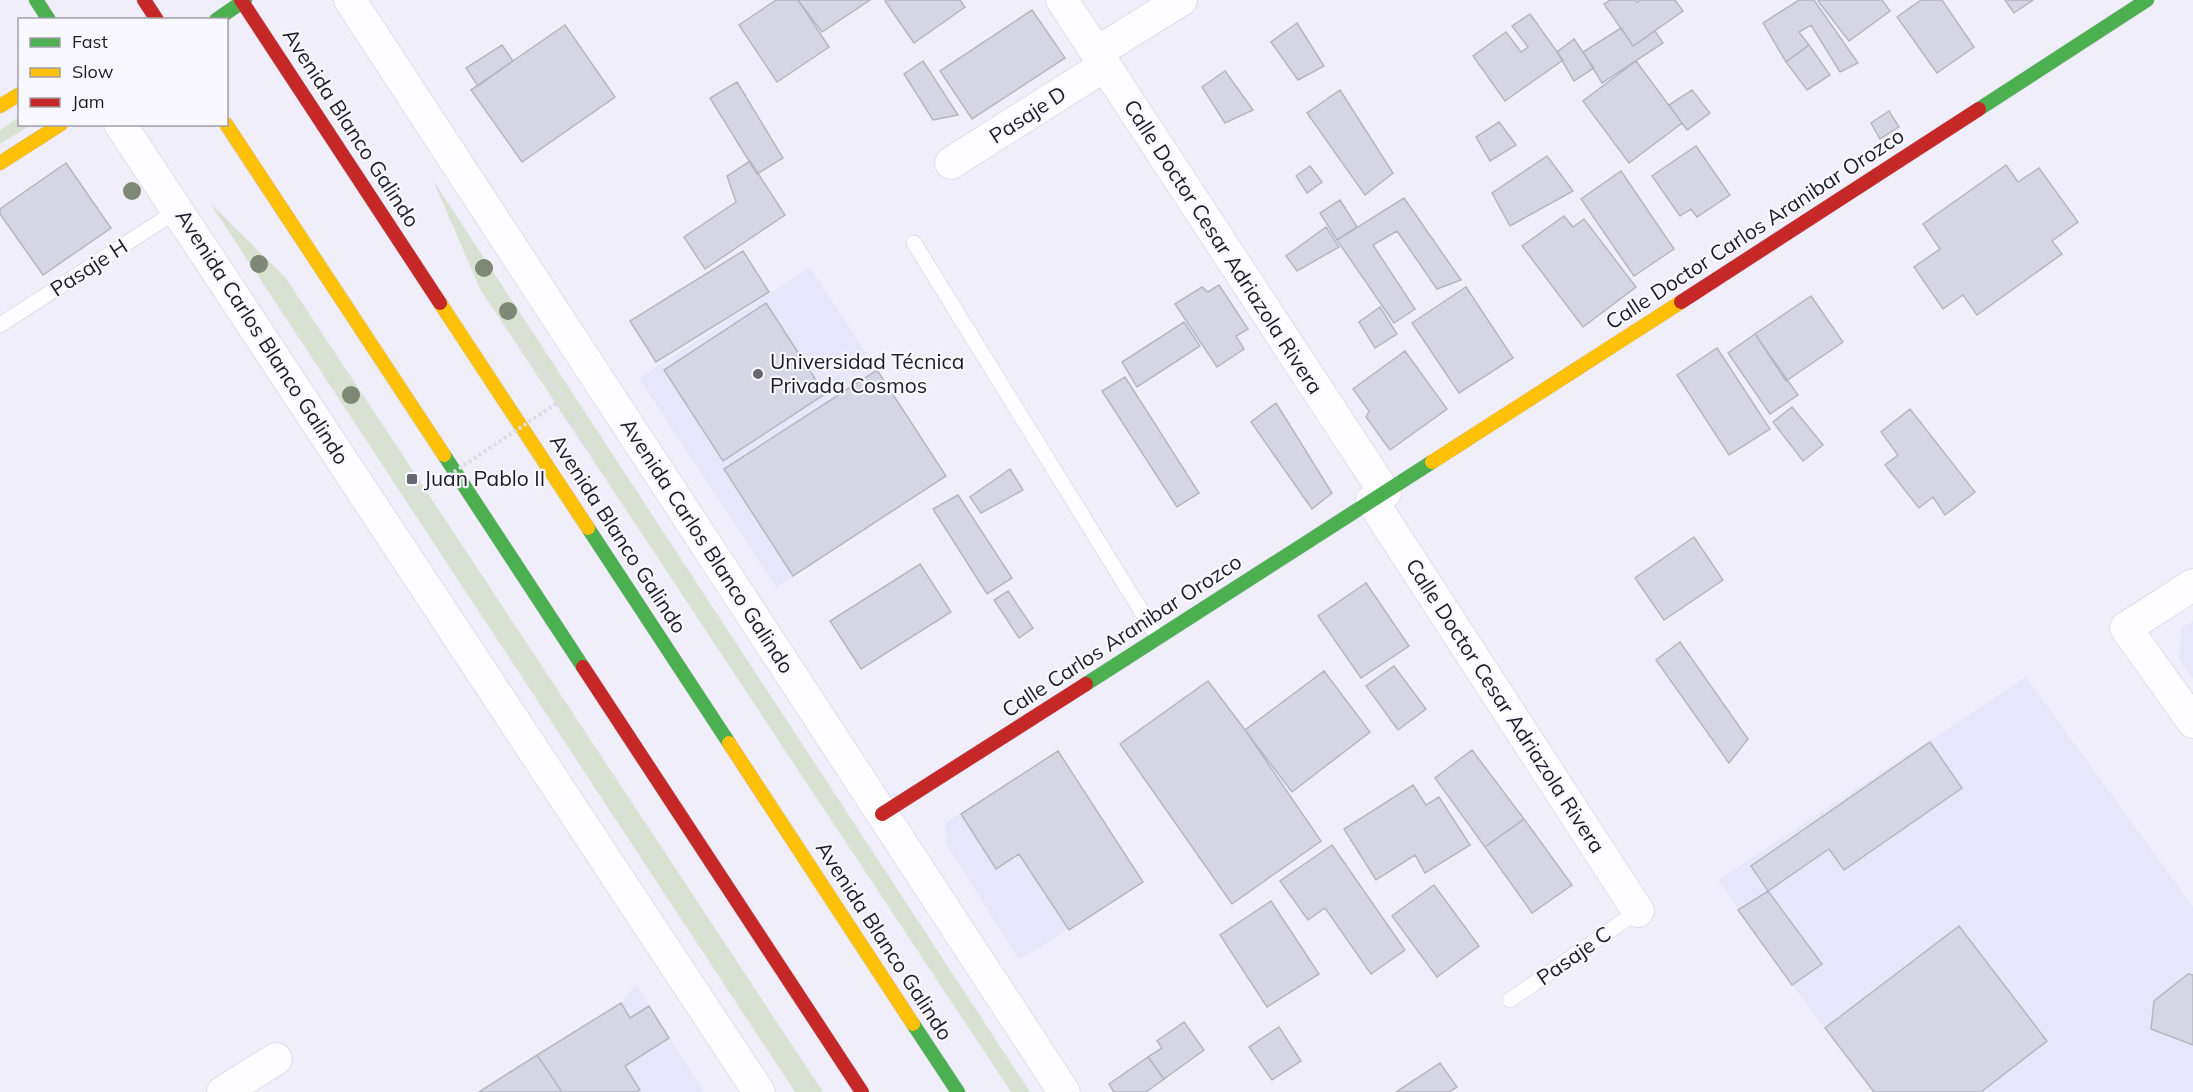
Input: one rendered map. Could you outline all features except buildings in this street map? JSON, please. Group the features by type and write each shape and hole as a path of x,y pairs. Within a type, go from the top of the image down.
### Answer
{"main road":[{"path":"36,0 48,18"},
{"path":"148,11 163,0"},
{"name":"Calle Doctor Carlos Aranibar Orozco","path":"1378,497 2148,0"},
{"path":"219,18 243,1"},
{"name":"Avenida Blanco Galindo","path":"243,1 958,1092"},
{"path":"0,106 18,95"},
{"path":"0,163 58,126"},
{"path":"227,126 862,1092"},
{"name":"Calle Carlos Aranibar Orozco","path":"882,814 1378,497"}],"street":[{"name":"Avenida Carlos Blanco Galindo","path":"350,0 1064,1092"},
{"name":"Calle Doctor Cesar Adriazola Rivera","path":"1062,0 1638,911"},
{"name":"Pasaje D","path":"951,164 1100,60 1181,0"},
{"name":"Avenida Carlos Blanco Galindo","path":"121,126 759,1092"},
{"path":"2193,585 2126,628 2193,722"},
{"path":"223,1092 276,1059"}],"lane":[{"name":"Pasaje H","path":"0,325 178,210"},
{"path":"914,243 1158,638"},
{"name":"Pasaje C","path":"1510,1000 1638,911"}],"path":[{"path":"415,511 409,502 557,403 593,456 600,451 518,331 514,334 554,391"},
{"path":"366,432 360,423 368,418 456,549 445,556"}],"shaded area":[{"path":"810,267 946,476 776,587 639,378"},
{"path":"2193,621 2193,678 2179,659 2181,628"},
{"path":"2026,677 2193,907 2193,1092 1874,1092 1792,985 1718,880"},
{"path":"1058,751 1143,882 1019,960 946,843 945,823"},
{"path":"636,985 704,1092 479,1092 621,1003"}],"green space":[{"path":"18,118 18,126 29,126 0,144 0,130"},
{"path":"433,180 1030,1092 1011,1092 480,289"},
{"path":"210,203 285,277 823,1092 795,1092"}],"traffic: fast":[{"path":"36,0 48,18"},
{"path":"219,18 245,0"},
{"path":"1979,109 2147,0"},
{"path":"444,455 583,667"},
{"path":"1086,684 1432,462"},
{"path":"588,528 729,743"},
{"path":"913,1024 958,1092"}],"traffic: slow":[{"path":"0,106 18,95"},
{"path":"0,163 58,126"},
{"path":"227,126 444,455"},
{"path":"1432,462 1681,302"},
{"path":"440,303 588,528"},
{"path":"729,743 913,1024"}],"traffic: jam":[{"path":"144,0 156,18"},
{"path":"241,0 440,303"},
{"path":"1681,302 1979,109"},
{"path":"583,667 862,1092"},
{"path":"882,814 1086,684"}],"place":[{"name":"Universidad Técnica Privada Cosmos","path":"758,374"},
{"name":"Juan Pablo II","path":"412,479"}]}
